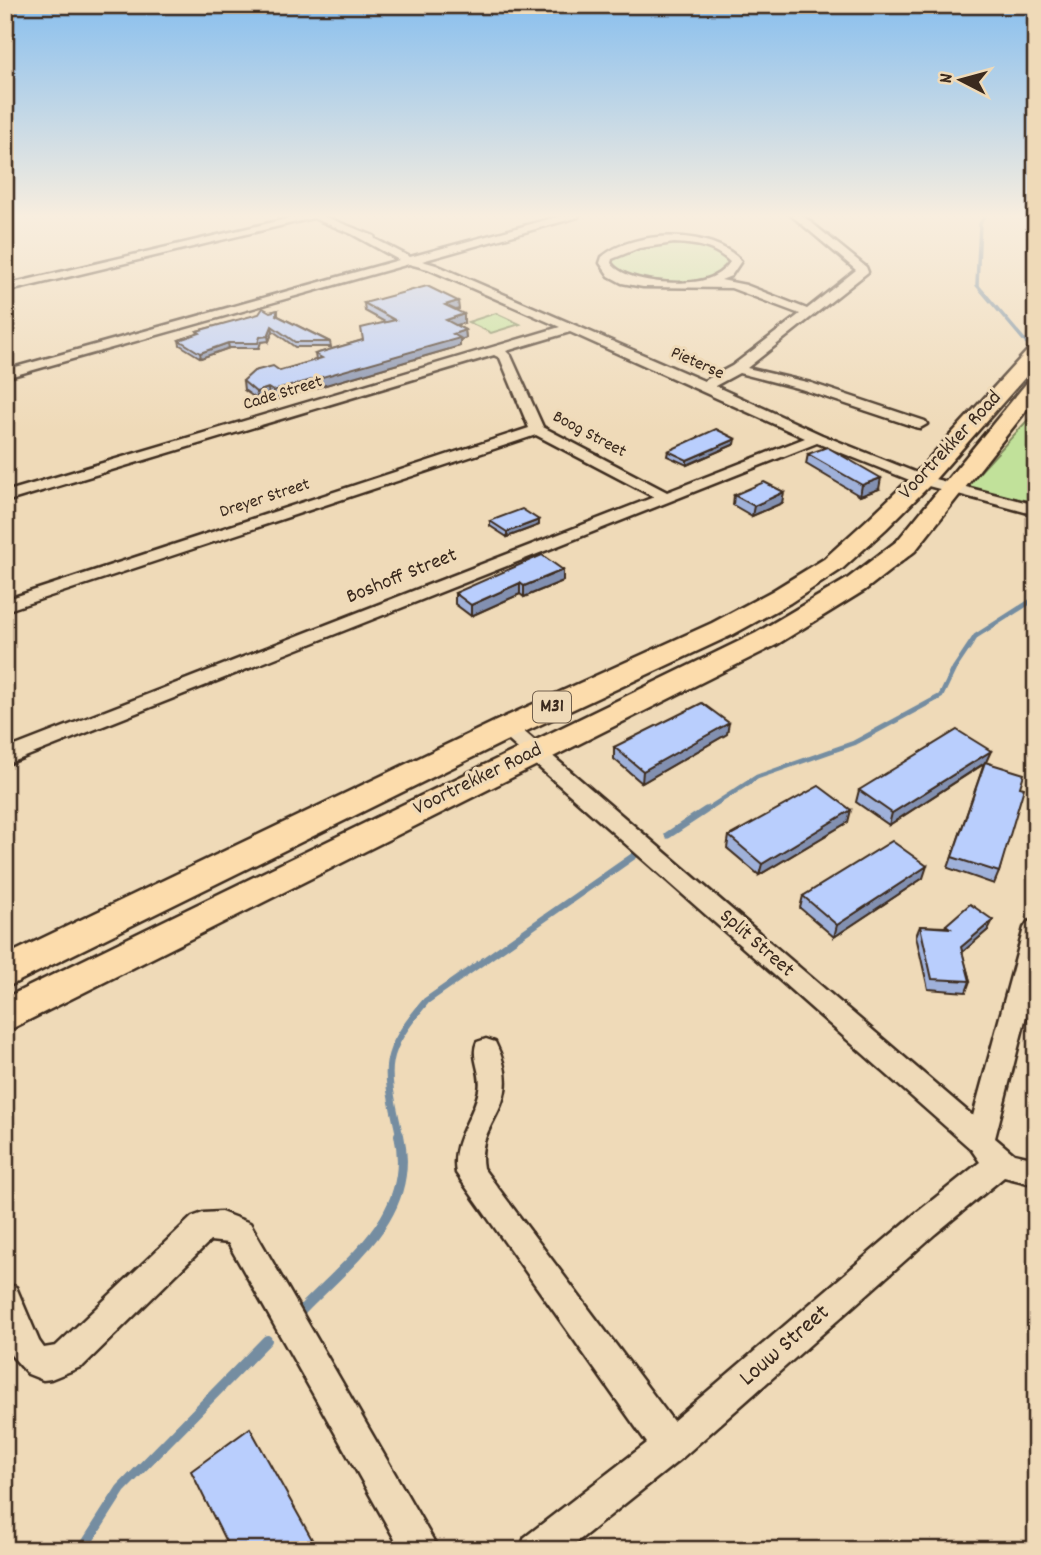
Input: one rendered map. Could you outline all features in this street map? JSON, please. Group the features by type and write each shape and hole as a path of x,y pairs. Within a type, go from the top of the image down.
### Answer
{"main road":[{"name":"Voortrekker Road","path":"5,1016 765,639 849,590 881,569 906,546 936,484 1036,354"},
{"name":"Voortrekker Road","path":"5,973 508,728 722,629 781,597 833,564 936,484 1036,384"}],"street":[{"path":"5,374 312,288"},
{"name":"Pieterse","path":"479,288 817,438 936,484 1036,510"},
{"path":"739,288 808,313"},
{"path":"704,386 737,369 841,288"},
{"name":"Cade Street","path":"5,497 571,328"},
{"name":"Boog Street","path":"496,351 505,356 537,430 666,497"},
{"path":"737,369 806,386 920,424"},
{"name":"Dreyer Street","path":"5,606 537,430"},
{"name":"Boshoff Street","path":"5,758 817,438"},
{"name":"Split Street","path":"508,728 991,1151"},
{"path":"1036,928 991,1151 1036,1172"},
{"path":"486,1049 494,1079 491,1099 469,1151 467,1165 470,1173 670,1446"},
{"name":"Louw Street","path":"538,1550 670,1446 925,1224 991,1151"},
{"path":"5,1298 27,1354 38,1363 47,1364 72,1355 203,1227 221,1226 239,1233 421,1550"}],"green space":[{"path":"496,313 520,324 491,333 468,322"},
{"path":"1036,411 1036,503 966,487"}],"building":[{"path":"430,288 458,301 445,305 464,314 446,320 465,330 453,334 460,338 273,391 268,388 256,392 243,381 254,371 273,366 280,371 322,358 315,354 363,340 361,328 395,320 364,303"},
{"path":"263,308 270,312 278,310 276,315 330,342 295,342 272,326 268,336 260,337 258,343 228,343 200,353 179,340 200,333 197,331 259,314"},
{"path":"716,429 736,439 687,460 668,451"},
{"path":"827,447 881,478 862,485 808,454"},
{"path":"764,482 784,492 754,506 734,495"},
{"path":"522,509 539,520 507,532 490,521"},
{"path":"542,555 563,570 524,586 520,583 471,605 455,593"},
{"path":"702,703 729,723 643,771 614,747"},
{"path":"957,730 991,751 892,813 859,790"},
{"path":"985,762 1024,774 1020,787 1024,788 999,872 952,857"},
{"path":"819,786 851,810 762,864 729,836"},
{"path":"892,841 927,866 837,925 803,896"},
{"path":"970,904 993,920 961,947 970,981 932,979 920,926 950,928 946,925"},
{"path":"250,1428 318,1550 230,1550 191,1471"}],"waterway":[{"path":"979,288 1030,347"},
{"path":"703,812 757,777 854,743 941,696 954,669 976,636 1036,598"},
{"path":"668,835 706,810"},
{"path":"400,1137 391,1095 390,1064 400,1036 426,1001 638,853"},
{"path":"302,1310 359,1253 389,1212 398,1188 402,1163 399,1135"},
{"path":"82,1550 121,1489 267,1340"}]}
